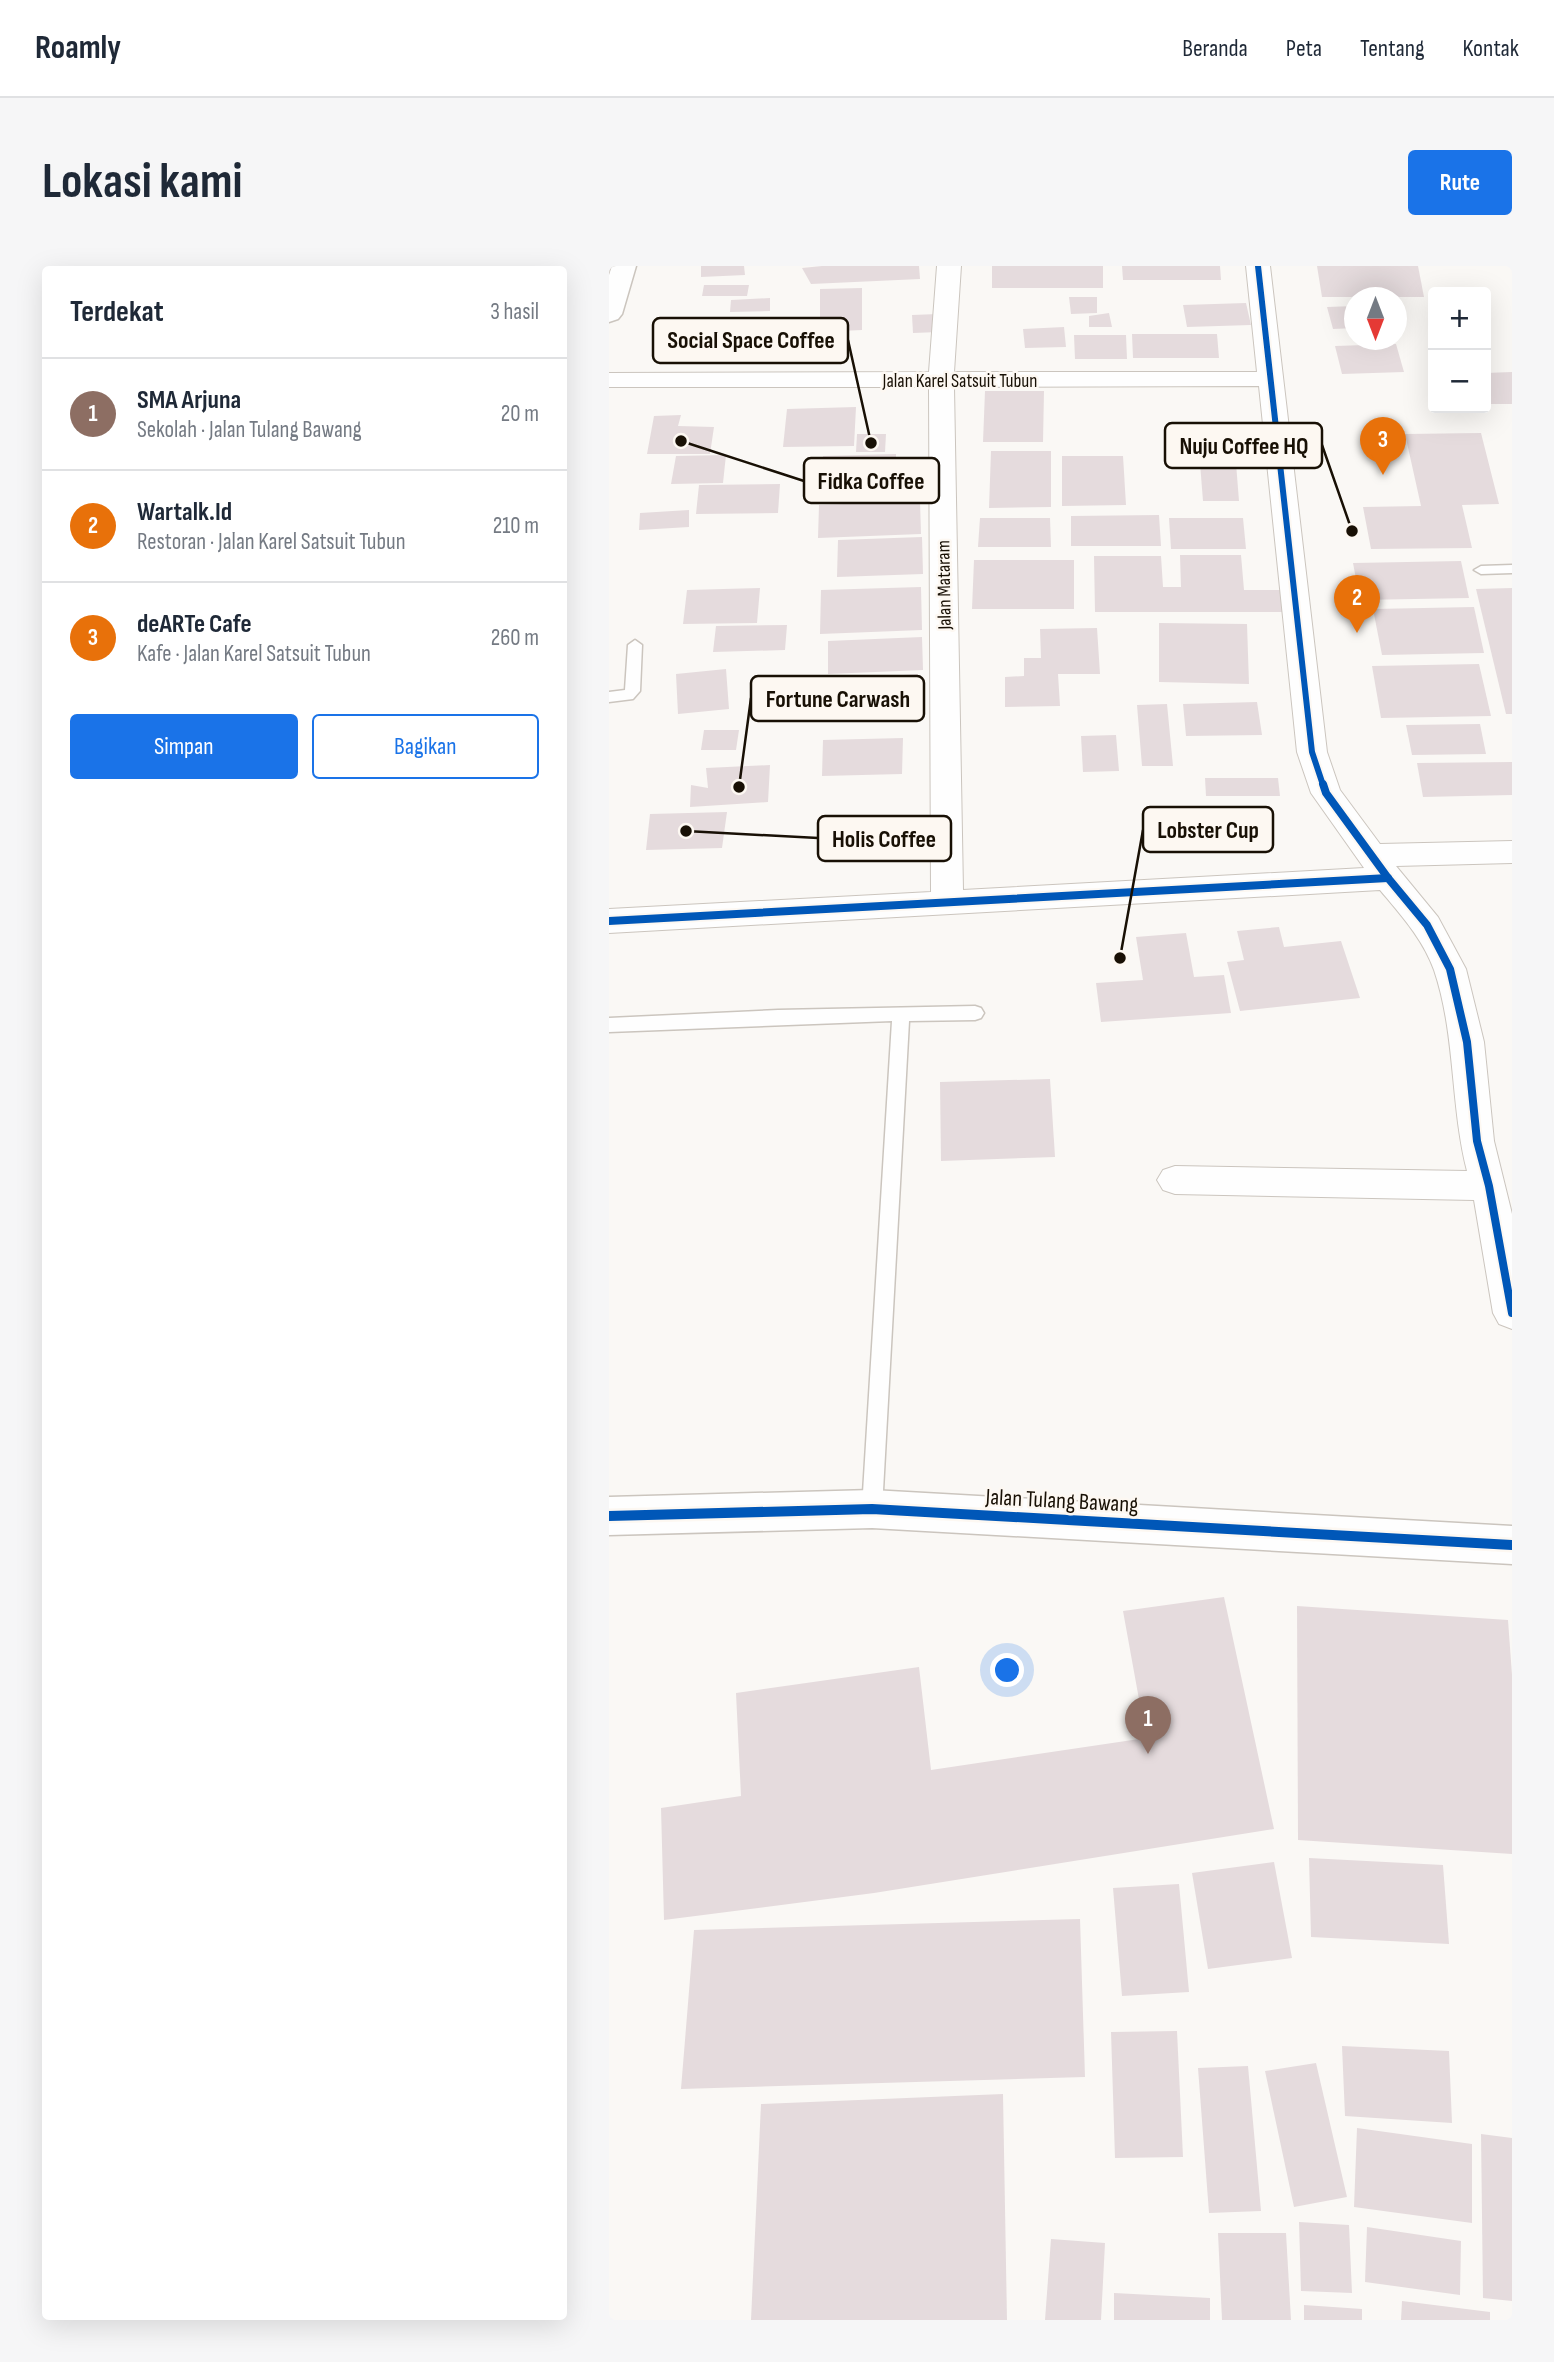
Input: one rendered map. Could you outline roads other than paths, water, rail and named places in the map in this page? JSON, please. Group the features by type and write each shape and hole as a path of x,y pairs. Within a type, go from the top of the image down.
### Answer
{"street":[{"path":"609,314 624,266"},
{"name":"Jalan Mataram","path":"947,904 941,380 949,266"},
{"path":"1258,266 1312,752 1326,793 1427,925 1450,969 1467,1042 1477,1141 1489,1186 1512,1313"},
{"name":"Jalan Karel Satsuit Tubun","path":"609,380 1269,379"},
{"path":"609,921 947,904 1380,867 1512,852"},
{"path":"1175,1180 1489,1186"},
{"name":"Jalan Tulang Bawang","path":"609,1516 872,1509 1512,1545"}],"lane":[{"path":"1481,570 1512,569"},
{"path":"609,697 628,695 632,691 635,645"},
{"path":"609,1025 778,1017 975,1013"},
{"path":"872,1509 901,1014"}],"place":[{"name":"Fidka Coffee","path":"681,441"},
{"name":"Social Space Coffee","path":"871,443"},
{"name":"deARTe Cafe","path":"1383,475"},
{"name":"Nuju Coffee HQ","path":"1352,531"},
{"name":"Wartalk.Id","path":"1357,633"},
{"name":"Fortune Carwash","path":"739,787"},
{"name":"Holis Coffee","path":"686,831"},
{"name":"Lobster Cup","path":"1120,958"},
{"name":"SMA Arjuna","path":"1148,1754"}]}
